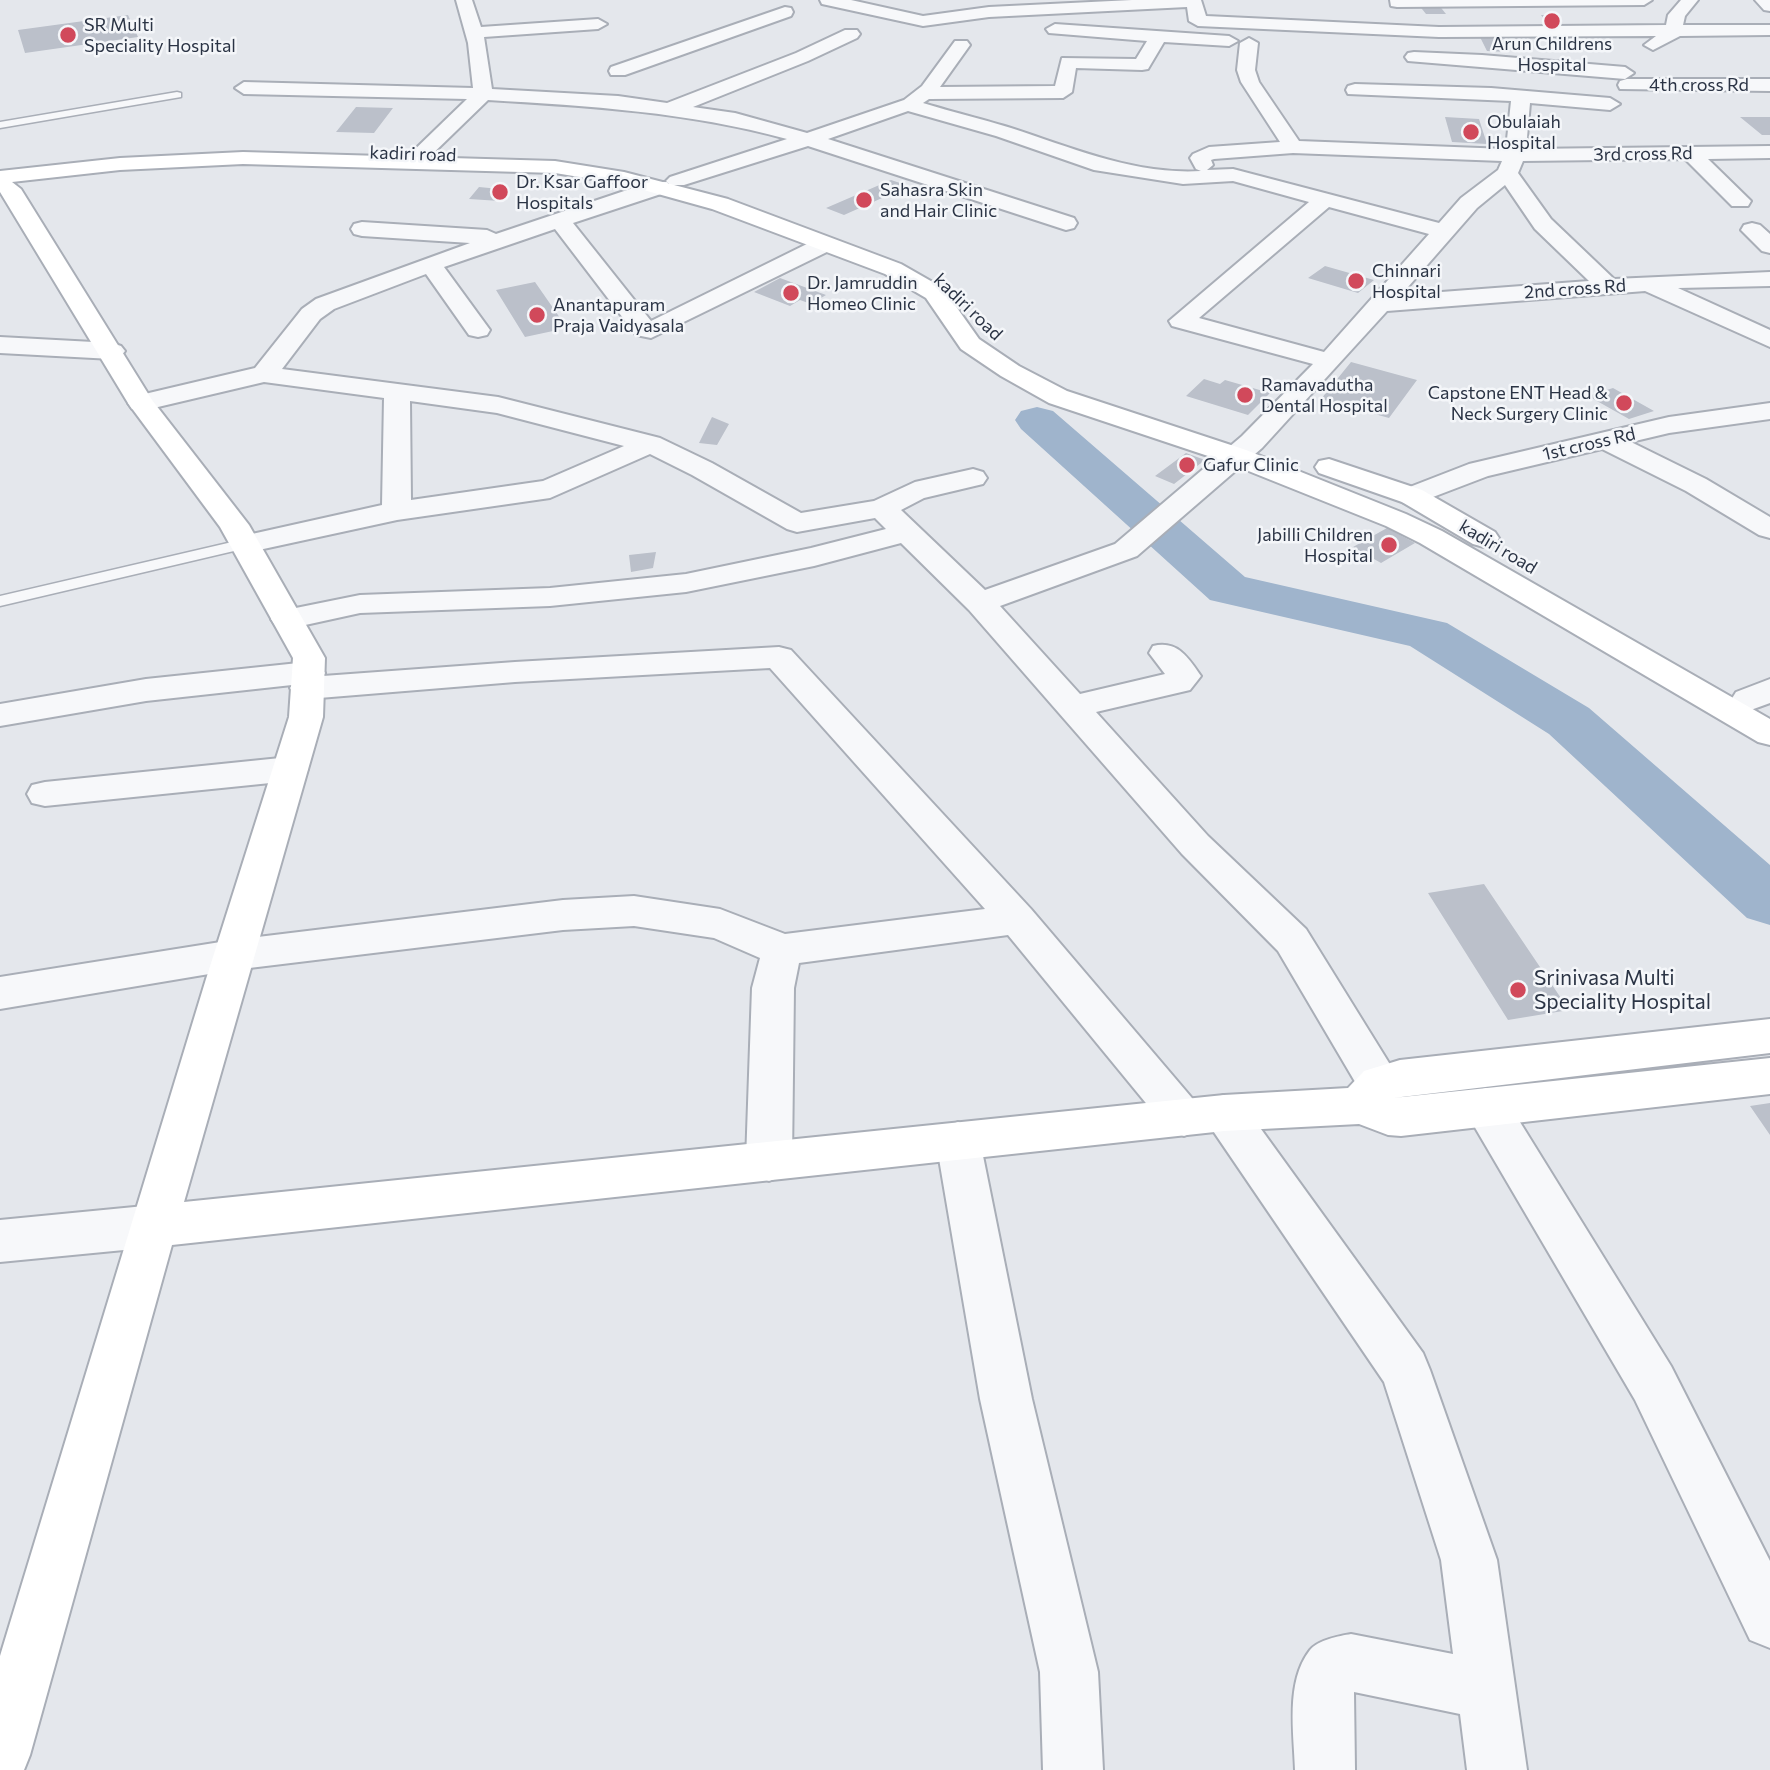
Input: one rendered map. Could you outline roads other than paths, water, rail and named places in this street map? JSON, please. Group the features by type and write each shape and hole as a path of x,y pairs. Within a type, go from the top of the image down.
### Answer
{"main road":[{"name":"kadiri road","path":"6,174 212,158 417,157 600,173 725,194 913,262 928,268 979,315"},
{"path":"0,1755 233,955 306,717 309,658 234,525 141,403 112,351 69,286 6,174"},
{"name":"kadiri road","path":"668,184 893,269 935,293 970,344 1046,391 1071,401 1244,449"},
{"name":"kadiri road","path":"997,334 1015,354 1066,378 1244,449 1404,508 1762,701"},
{"name":"kadiri road","path":"1404,508 1523,590 1770,734"},
{"path":"155,1226 1204,1115 1369,1095 1400,1078 1770,1036"},
{"path":"1369,1095 1388,1116 1401,1117 1770,1076"}],"street":[{"path":"464,0 474,33 483,94"},
{"path":"1397,2 1644,0"},
{"path":"1594,120 1628,88 1626,79 1640,54 1672,33 1677,15 1690,0"},
{"path":"1763,0 1770,6"},
{"path":"836,1 923,21 1159,35 1198,32 1672,33 1770,30"},
{"path":"923,21 975,7 1194,1 1198,32"},
{"path":"618,102 616,65 785,12"},
{"path":"474,33 598,23"},
{"path":"1198,32 1226,40 1256,44 1246,70 1250,82 1293,147"},
{"path":"671,108 802,57 851,34"},
{"path":"926,93 1063,92 1068,62 1142,65 1159,35"},
{"path":"264,374 311,314 325,304 351,292 559,219 907,105 926,93 961,45"},
{"name":"4th cross Rd","path":"1394,57 1482,60 1626,79 1770,85"},
{"path":"1339,72 1369,106"},
{"path":"243,88 483,94 671,108 735,119 808,139 1066,223"},
{"path":"1355,90 1521,97 1610,104"},
{"path":"417,157 483,94"},
{"path":"1521,97 1511,164 1544,224 1609,287"},
{"path":"907,105 1003,132 1094,164 1183,178 1233,175 1443,231"},
{"path":"1351,149 1368,130"},
{"path":"1563,155 1580,135"},
{"name":"3rd cross Rd","path":"1208,177 1200,158 1204,155 1293,147 1351,149 1511,164 1563,155 1770,152"},
{"path":"1690,153 1740,201"},
{"path":"980,603 1126,550 1244,449 1331,361 1469,203 1511,164"},
{"path":"1325,200 1181,321 1331,361"},
{"path":"559,219 645,330 651,331 825,244"},
{"path":"362,229 503,239"},
{"path":"1752,230 1770,246"},
{"path":"429,264 478,331"},
{"name":"2nd cross Rd","path":"1380,304 1648,284 1770,279"},
{"path":"1648,284 1770,339"},
{"path":"0,345 112,351"},
{"path":"141,403 264,374 498,405 650,444 702,469 797,523 882,508 915,491 973,478"},
{"path":"397,391 397,511"},
{"name":"1st cross Rd","path":"1404,508 1479,470 1669,425 1769,412"},
{"path":"1605,440 1696,485 1770,529"},
{"path":"245,544 397,511 550,489 650,444"},
{"path":"882,508 980,603 1195,845 1292,940 1369,1095"},
{"path":"287,619 360,604 550,597 686,583 814,557 908,532"},
{"path":"1074,706 1178,682 1184,676 1165,653"},
{"path":"0,715 146,690 779,657 1017,919 1204,1115 1405,1370 1469,1560 1497,1770"},
{"path":"44,794 290,769"},
{"path":"0,993 233,955 550,917 634,911 720,924 782,950 1017,919"},
{"path":"769,1161 773,988 782,950"},
{"path":"1486,1106 1653,1382 1770,1620"},
{"path":"958,1141 1006,1399 1069,1672 1073,1770"},
{"path":"0,1241 155,1226"},
{"path":"1325,1770 1324,1689 1328,1673 1337,1665 1351,1663 1487,1690"}],"lane":[{"path":"0,125 177,95"},
{"path":"0,601 245,544"}],"waterway":[{"path":"1037,420 1228,589 1428,634 1569,721 1770,901"}],"place":[{"name":"Arun Childrens Hospital","path":"1552,21"},
{"name":"SR Multi Speciality Hospital","path":"68,35"},
{"name":"Obulaiah Hospital","path":"1471,132"},
{"name":"Dr. Ksar Gaffoor Hospitals","path":"500,192"},
{"name":"Sahasra Skin and Hair Clinic","path":"864,200"},
{"name":"Chinnari Hospital","path":"1356,281"},
{"name":"Dr. Jamruddin Homeo Clinic","path":"791,293"},
{"name":"Anantapuram Praja Vaidyasala","path":"537,315"},
{"name":"Ramavadutha Dental Hospital","path":"1245,395"},
{"name":"Capstone ENT Head & Neck Surgery Clinic","path":"1624,403"},
{"name":"Gafur Clinic","path":"1187,465"},
{"name":"Jabilli Children Hospital","path":"1389,545"},
{"name":"Srinivasa Multi Speciality Hospital","path":"1518,990"}]}
